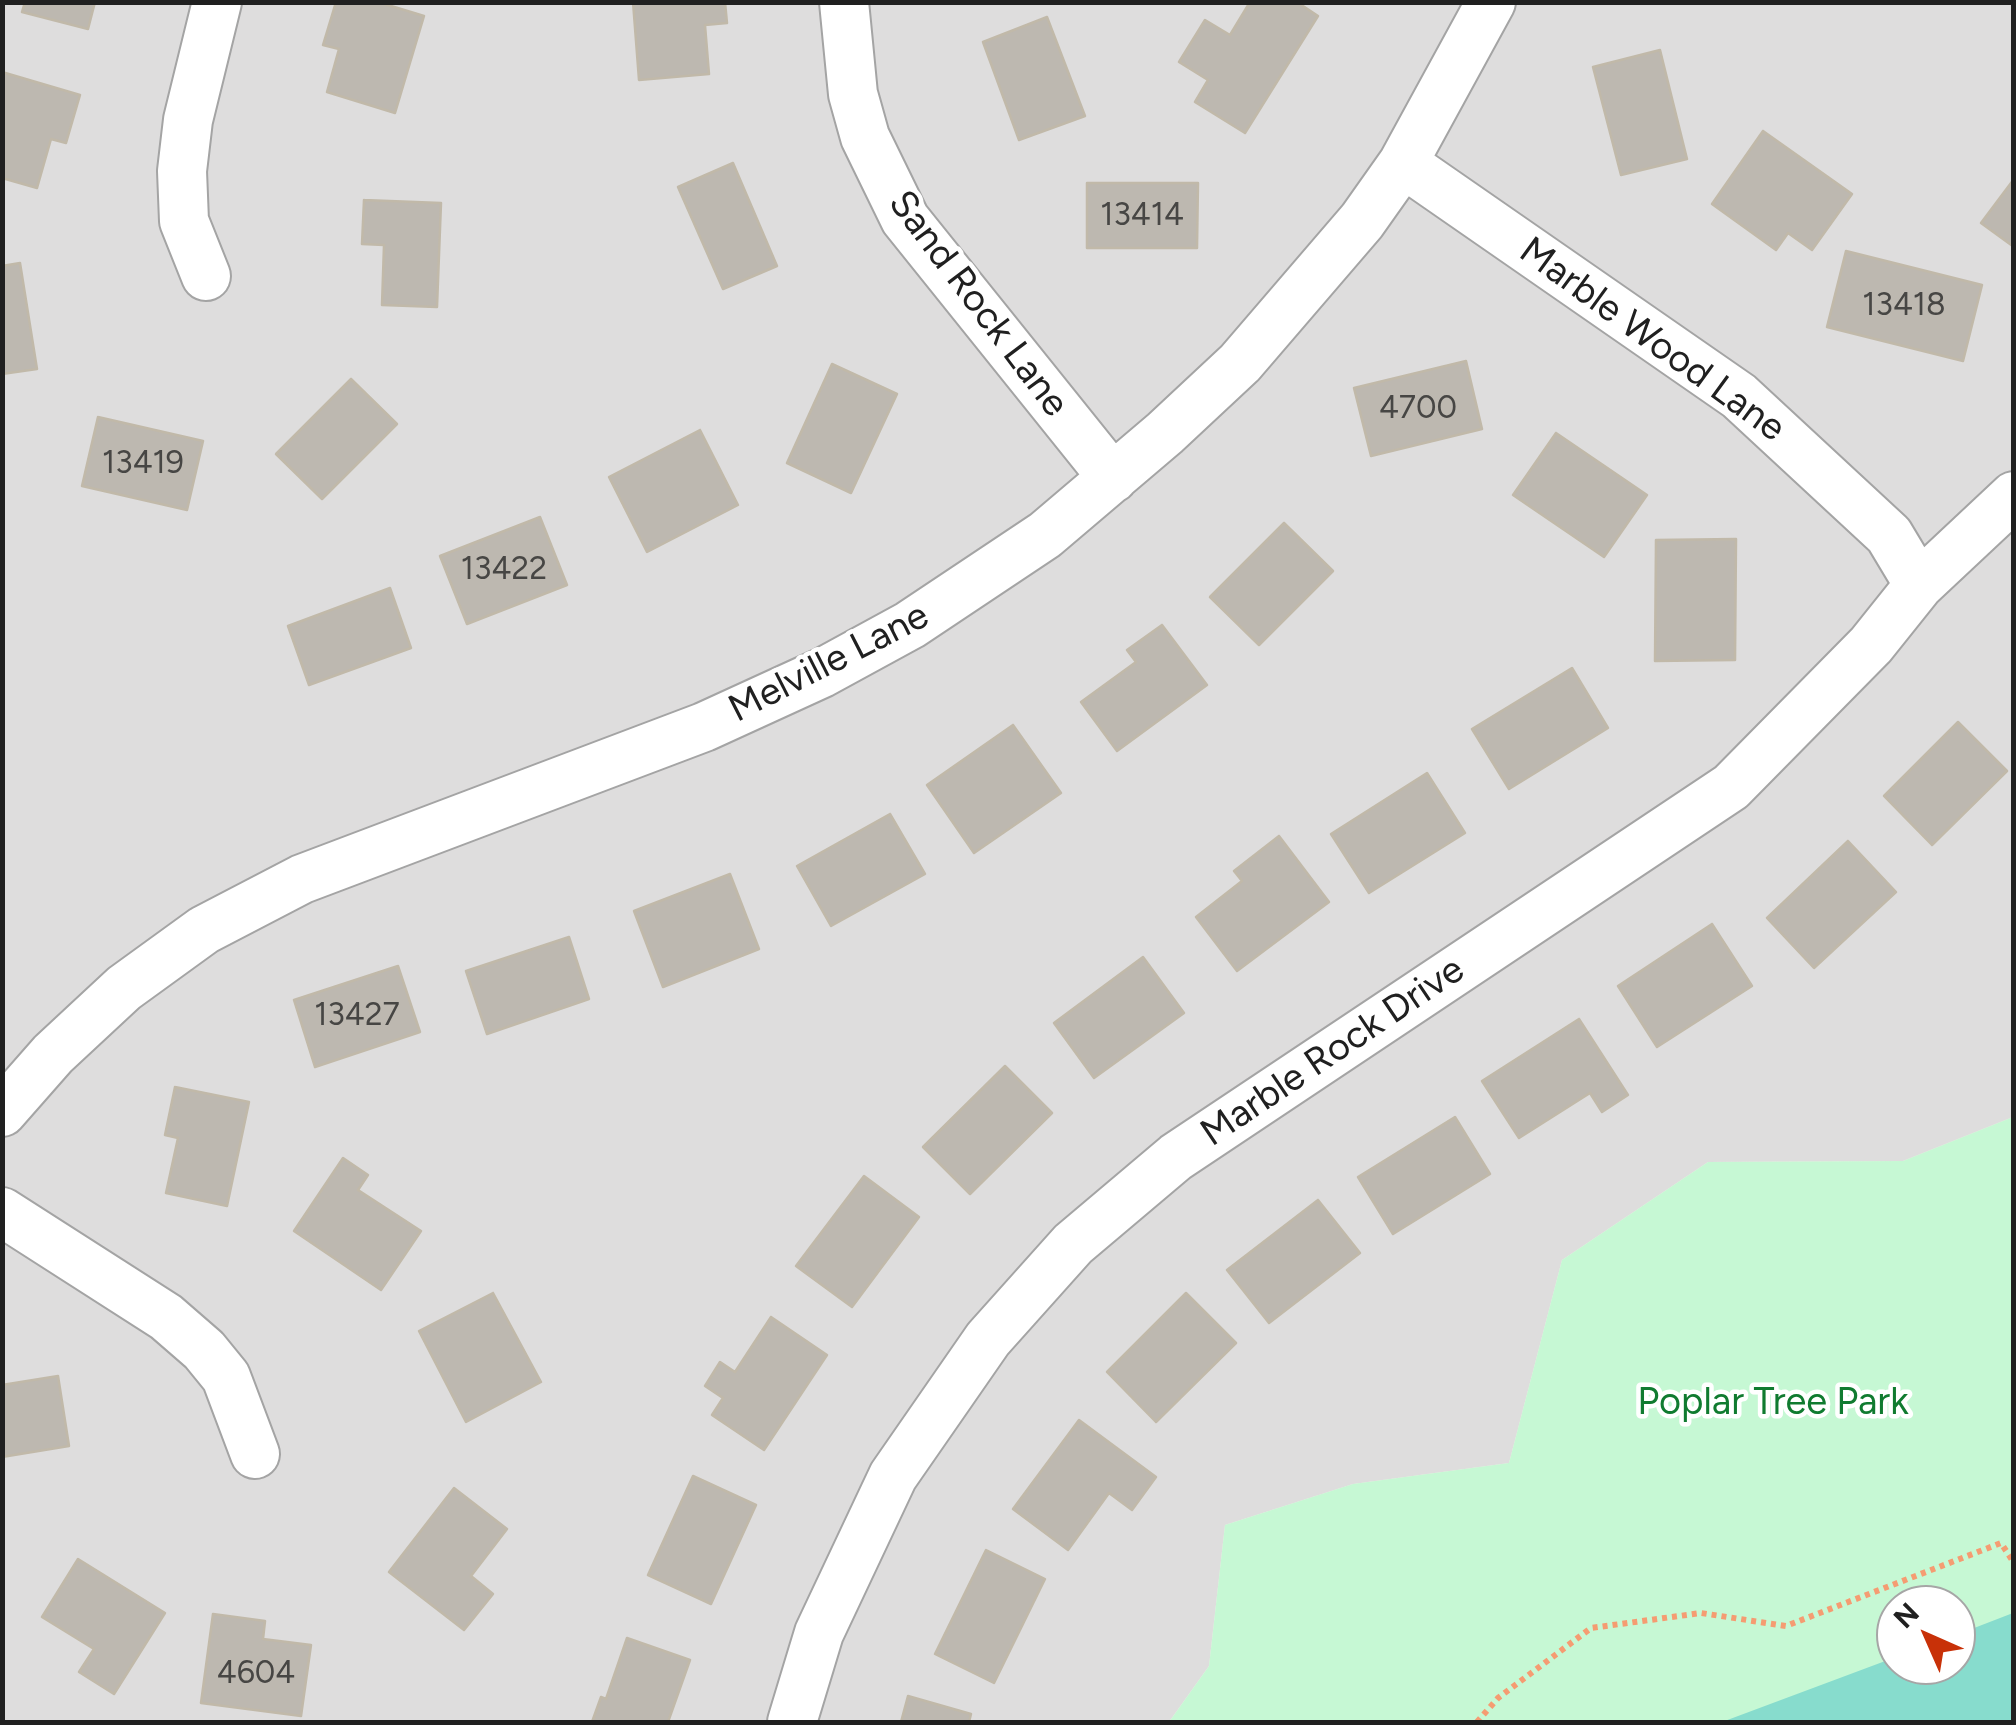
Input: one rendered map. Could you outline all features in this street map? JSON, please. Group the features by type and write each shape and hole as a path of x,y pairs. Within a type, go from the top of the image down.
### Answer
{"street":[{"path":"206,276 184,220 182,171 188,120 217,2"},
{"name":"Sand Rock Lane","path":"844,2 846,48 857,108 883,179 905,219 1113,478"},
{"name":"Melville Lane","path":"2,1112 53,1054 124,988 204,930 302,879 704,727 822,673 910,625 1005,564 1113,478 1240,363 1362,221 1403,163 1491,2"},
{"name":"Marble Wood Lane","path":"1403,163 1738,396 1889,536 1919,585"},
{"name":"Marble Rock Drive","path":"792,1722 820,1633 894,1476 988,1339 1074,1244 1176,1157 1732,788 1871,645 1919,585 2014,496"},
{"path":"2,1212 166,1317 204,1350 226,1378 255,1454"}],"path":[{"path":"1477,1722 1498,1698 1591,1628 1702,1613 1786,1626 2001,1543 2014,1562"}],"shaded area":[{"path":"3,3 2013,3 2013,1117 1903,1161 1708,1162 1562,1260 1509,1463 1353,1484 1225,1525 1209,1666 1169,1722 3,1722"},
{"path":"2013,1613 2013,1722 1722,1722 1876,1664 1876,1685 1976,1685 1976,1627"}],"green space":[{"name":"Poplar Tree Park","path":"2013,1117 2013,1722 1169,1722 1209,1666 1225,1525 1353,1484 1509,1463 1562,1260 1708,1162 1903,1161"}],"building":[{"path":"25,2 95,2 88,29 22,12"},
{"path":"336,2 378,2 424,16 395,113 327,92 339,49 323,45"},
{"path":"633,2 725,2 727,23 705,25 709,74 639,80"},
{"path":"1250,2 1297,2 1318,16 1245,133 1195,102 1208,80 1179,62 1205,20 1230,35"},
{"path":"1047,17 1085,116 1019,140 983,42"},
{"path":"1660,50 1687,159 1621,175 1593,67"},
{"path":"2,72 80,95 66,143 51,139 37,188 2,178"},
{"path":"1763,131 1852,194 1812,250 1788,233 1776,250 1712,204"},
{"path":"733,163 777,266 723,289 678,187"},
{"path":"2014,179 2014,247 1981,223"},
{"path":"1087,183 1198,183 1197,248 1087,248"},
{"path":"364,200 441,203 437,307 382,305 384,245 362,244"},
{"path":"1846,251 1982,285 1963,361 1827,327"},
{"path":"20,263 37,369 2,374 2,266"},
{"path":"1466,361 1482,429 1371,456 1354,388"},
{"path":"832,364 897,394 851,493 787,463"},
{"path":"351,379 397,424 322,499 276,454"},
{"path":"98,417 203,441 187,510 82,486"},
{"path":"700,430 738,505 647,552 609,477"},
{"path":"1556,433 1647,495 1604,557 1513,495"},
{"path":"540,517 567,585 467,624 440,556"},
{"path":"1284,523 1333,571 1259,645 1210,597"},
{"path":"1736,539 1735,660 1655,661 1656,540"},
{"path":"390,588 411,648 309,685 288,626"},
{"path":"1162,625 1207,685 1117,751 1081,702 1136,662 1127,650"},
{"path":"1572,668 1608,728 1509,789 1472,729"},
{"path":"1958,722 2007,771 1932,845 1884,796"},
{"path":"1013,725 1061,793 974,853 927,785"},
{"path":"1427,773 1465,833 1369,893 1331,834"},
{"path":"890,814 925,874 831,926 797,866"},
{"path":"1279,836 1329,902 1237,971 1196,917 1242,881 1234,871"},
{"path":"1848,841 1896,892 1814,968 1767,918"},
{"path":"730,874 759,949 663,987 634,911"},
{"path":"1712,924 1752,986 1657,1047 1618,986"},
{"path":"569,937 589,999 487,1034 466,971"},
{"path":"1143,957 1184,1013 1094,1078 1054,1023"},
{"path":"398,966 420,1032 315,1067 294,1000"},
{"path":"1579,1019 1628,1095 1602,1112 1590,1093 1519,1138 1482,1081"},
{"path":"1005,1066 1052,1113 970,1194 923,1147"},
{"path":"175,1087 249,1102 227,1206 166,1193 178,1138 165,1135"},
{"path":"1455,1117 1490,1174 1393,1234 1358,1177"},
{"path":"343,1158 368,1175 358,1190 421,1231 381,1290 294,1231"},
{"path":"864,1176 919,1217 852,1307 796,1266"},
{"path":"1318,1200 1360,1253 1269,1323 1227,1270"},
{"path":"493,1293 541,1382 466,1422 419,1331"},
{"path":"1186,1293 1236,1343 1156,1422 1107,1372"},
{"path":"771,1317 827,1355 764,1450 712,1415 723,1398 705,1386 720,1362 735,1372"},
{"path":"58,1376 69,1446 2,1457 2,1385"},
{"path":"1079,1420 1156,1477 1132,1510 1109,1493 1068,1550 1013,1509"},
{"path":"693,1476 756,1505 711,1604 648,1575"},
{"path":"454,1488 507,1529 471,1576 493,1594 464,1630 389,1572"},
{"path":"986,1550 1045,1579 994,1683 935,1654"},
{"path":"78,1559 165,1613 114,1694 79,1672 94,1649 42,1617"},
{"path":"213,1614 265,1621 263,1639 311,1645 301,1716 201,1703"},
{"path":"627,1638 690,1660 668,1722 592,1722 601,1697 606,1699"},
{"path":"908,1696 971,1714 969,1722 901,1722"}]}
